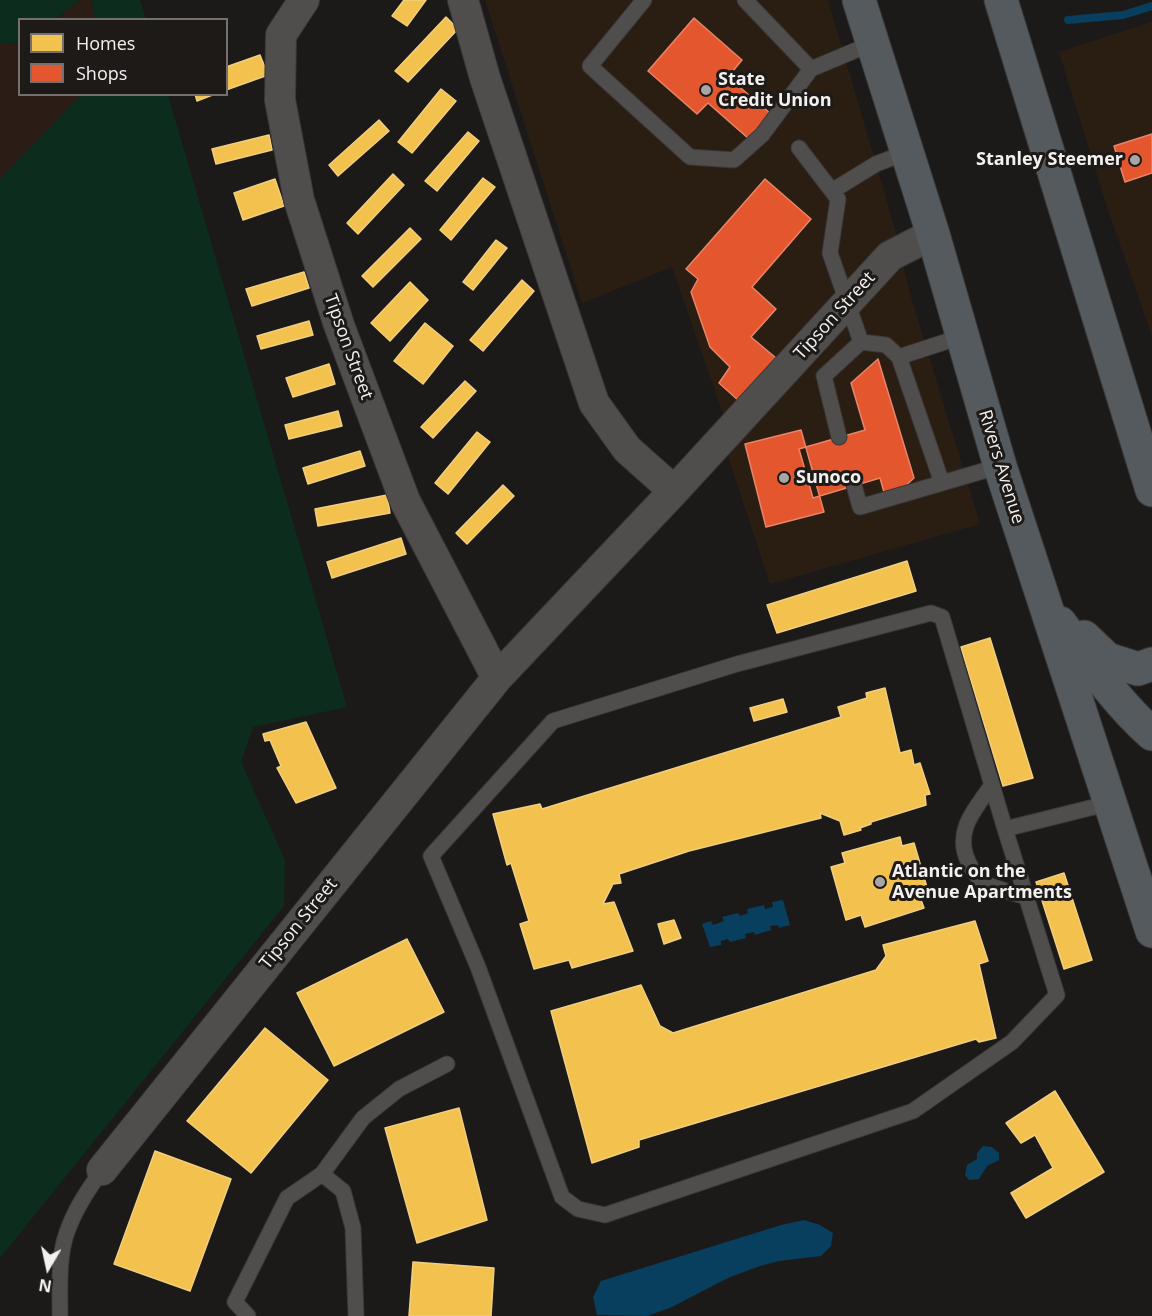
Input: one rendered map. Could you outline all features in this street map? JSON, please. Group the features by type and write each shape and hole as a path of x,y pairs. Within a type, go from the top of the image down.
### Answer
{"main road":[{"name":"Rivers Avenue","path":"859,0 933,234 1000,466 1041,597 1152,931"},
{"path":"1001,0 1152,490"},
{"path":"1041,597 1107,659 1138,669 1152,664"},
{"path":"1041,597 1095,670 1137,720 1152,734"}],"street":[{"name":"Tipson Street","path":"304,0 281,35 280,100 299,200 339,325 405,501 496,678"},
{"path":"463,0 485,78 594,403 627,449 674,491"},
{"name":"Tipson Street","path":"102,1170 496,678 674,491 890,255 933,234"}],"lane":[{"path":"645,0 590,66 690,157 734,160 762,135 811,69 873,43"},
{"path":"745,0 811,69"},
{"path":"799,148 838,199 830,253 861,342"},
{"path":"832,191 876,164 907,152"},
{"path":"899,357 963,336"},
{"path":"839,437 824,376 861,342 886,345 899,357 942,483"},
{"path":"854,485 860,507 1000,466"},
{"path":"931,612 942,617 1005,829 1057,995 1012,1042 913,1111 605,1215 578,1209 562,1197 478,967 431,856 553,721 737,664 931,612"},
{"path":"992,785 969,818 963,832 963,851 971,868 982,882 1026,897"},
{"path":"1005,829 1110,803"},
{"path":"248,1316 235,1302 287,1198 322,1174 363,1118 399,1089 447,1065"},
{"path":"60,1316 60,1275 66,1233 84,1196 102,1170"},
{"path":"322,1174 343,1191 353,1228 356,1316"}],"shaded area":[{"path":"80,0 92,0 95,18 58,18"},
{"path":"485,0 828,0 893,222 909,290 980,524 770,584 722,438 729,431 672,267 582,303"},
{"path":"1152,22 1152,336 1107,207 1059,52"},
{"path":"18,43 18,96 81,96 0,179 0,44"}],"green space":[{"path":"0,0 80,0 56,18 18,18 18,43 0,44"},
{"path":"92,0 140,0 146,18 95,18"},
{"path":"80,96 168,96 347,707 253,727 241,762 285,860 284,906 0,1258 0,179"}],"water":[{"path":"783,900 790,925 779,928 778,925 770,926 771,930 755,935 754,932 745,934 746,938 730,942 728,939 721,941 721,945 710,947 702,924 711,921 713,925 724,921 722,917 738,913 740,916 748,913 747,909 764,905 765,909 773,907 772,902"},
{"path":"983,1146 992,1147 999,1153 999,1160 987,1166 979,1179 969,1180 965,1175 967,1165 977,1159 977,1153"},
{"path":"804,1220 820,1225 833,1233 831,1246 821,1256 779,1261 760,1266 728,1278 670,1308 647,1316 597,1315 593,1297 601,1281 781,1225"}],"building: Homes":[{"path":"404,0 426,0 407,26 392,16"},
{"path":"446,17 458,29 408,82 395,71"},
{"path":"260,55 268,75 228,89 228,66"},
{"path":"441,89 456,101 412,153 398,142"},
{"path":"196,96 210,96 197,101"},
{"path":"379,120 389,131 338,176 329,165"},
{"path":"468,132 479,141 437,191 425,181"},
{"path":"269,135 272,150 216,164 212,149"},
{"path":"393,174 404,185 358,234 347,223"},
{"path":"483,178 495,187 451,240 440,230"},
{"path":"275,179 284,206 243,220 234,193"},
{"path":"410,228 421,239 373,287 362,276"},
{"path":"496,240 507,248 473,290 463,282"},
{"path":"304,272 309,288 252,306 246,289"},
{"path":"522,280 534,291 483,351 470,340"},
{"path":"410,282 428,300 390,341 371,323"},
{"path":"309,321 313,335 261,349 257,336"},
{"path":"425,323 453,346 423,384 394,361"},
{"path":"329,364 335,384 293,397 286,378"},
{"path":"465,381 476,391 433,438 421,427"},
{"path":"338,411 342,426 289,439 285,425"},
{"path":"477,432 490,442 448,494 435,483"},
{"path":"360,451 365,466 308,484 303,468"},
{"path":"503,485 514,496 467,544 456,533"},
{"path":"387,495 390,513 318,526 315,509"},
{"path":"401,538 406,554 332,578 327,562"},
{"path":"907,561 916,591 777,633 767,605"},
{"path":"990,638 1033,778 1003,786 961,647"},
{"path":"885,688 900,753 911,750 914,765 920,763 930,794 925,795 926,805 871,822 860,828 861,830 844,835 840,821 820,813 821,818 689,851 619,874 621,883 613,884 603,904 614,902 633,951 572,968 569,960 534,969 520,924 529,921 511,863 507,865 493,814 540,804 542,809 841,717 838,707 867,698 866,693"},
{"path":"783,699 787,712 754,721 750,708"},
{"path":"306,722 336,788 296,803 277,768 281,766 270,740 265,741 263,734"},
{"name":"Atlantic on the Avenue Apartments","path":"900,837 902,846 914,843 929,894 920,897 924,908 865,927 861,915 846,920 831,867 845,863 842,853"},
{"path":"1064,873 1092,960 1064,969 1036,882"},
{"path":"674,920 681,938 664,944 658,924"},
{"path":"975,921 988,961 979,964 996,1038 979,1042 976,1039 639,1140 639,1147 592,1163 551,1011 641,985 660,1026 673,1033 876,970 886,956 883,945"},
{"path":"407,939 444,1012 334,1066 297,993"},
{"path":"265,1028 328,1080 251,1173 187,1121"},
{"path":"1055,1091 1104,1172 1026,1218 1011,1193 1053,1168 1035,1135 1021,1143 1006,1123"},
{"path":"459,1108 487,1220 417,1243 385,1128"},
{"path":"155,1151 231,1179 190,1291 114,1264"},
{"path":"413,1262 494,1268 491,1316 409,1316"}],"building: Shops":[{"name":"State Credit Union","path":"694,18 742,60 728,77 771,114 749,139 708,103 697,114 648,71"},
{"name":"Stanley Steemer","path":"1152,134 1152,173 1125,182 1114,146"},
{"path":"765,179 811,219 752,287 776,309 751,337 776,358 739,401 719,383 730,367 710,347 691,292 698,279 686,269"},
{"path":"878,359 914,478 887,503 880,478 813,498 799,449 865,430 851,383"},
{"name":"Sunoco","path":"801,430 824,512 766,527 745,444"}],"waterway":[{"path":"1068,20 1123,15 1152,6"}],"place":[{"name":"State Credit Union","path":"706,90"},
{"name":"Stanley Steemer","path":"1135,160"},
{"name":"Sunoco","path":"784,478"},
{"name":"Atlantic on the Avenue Apartments","path":"880,882"}]}
